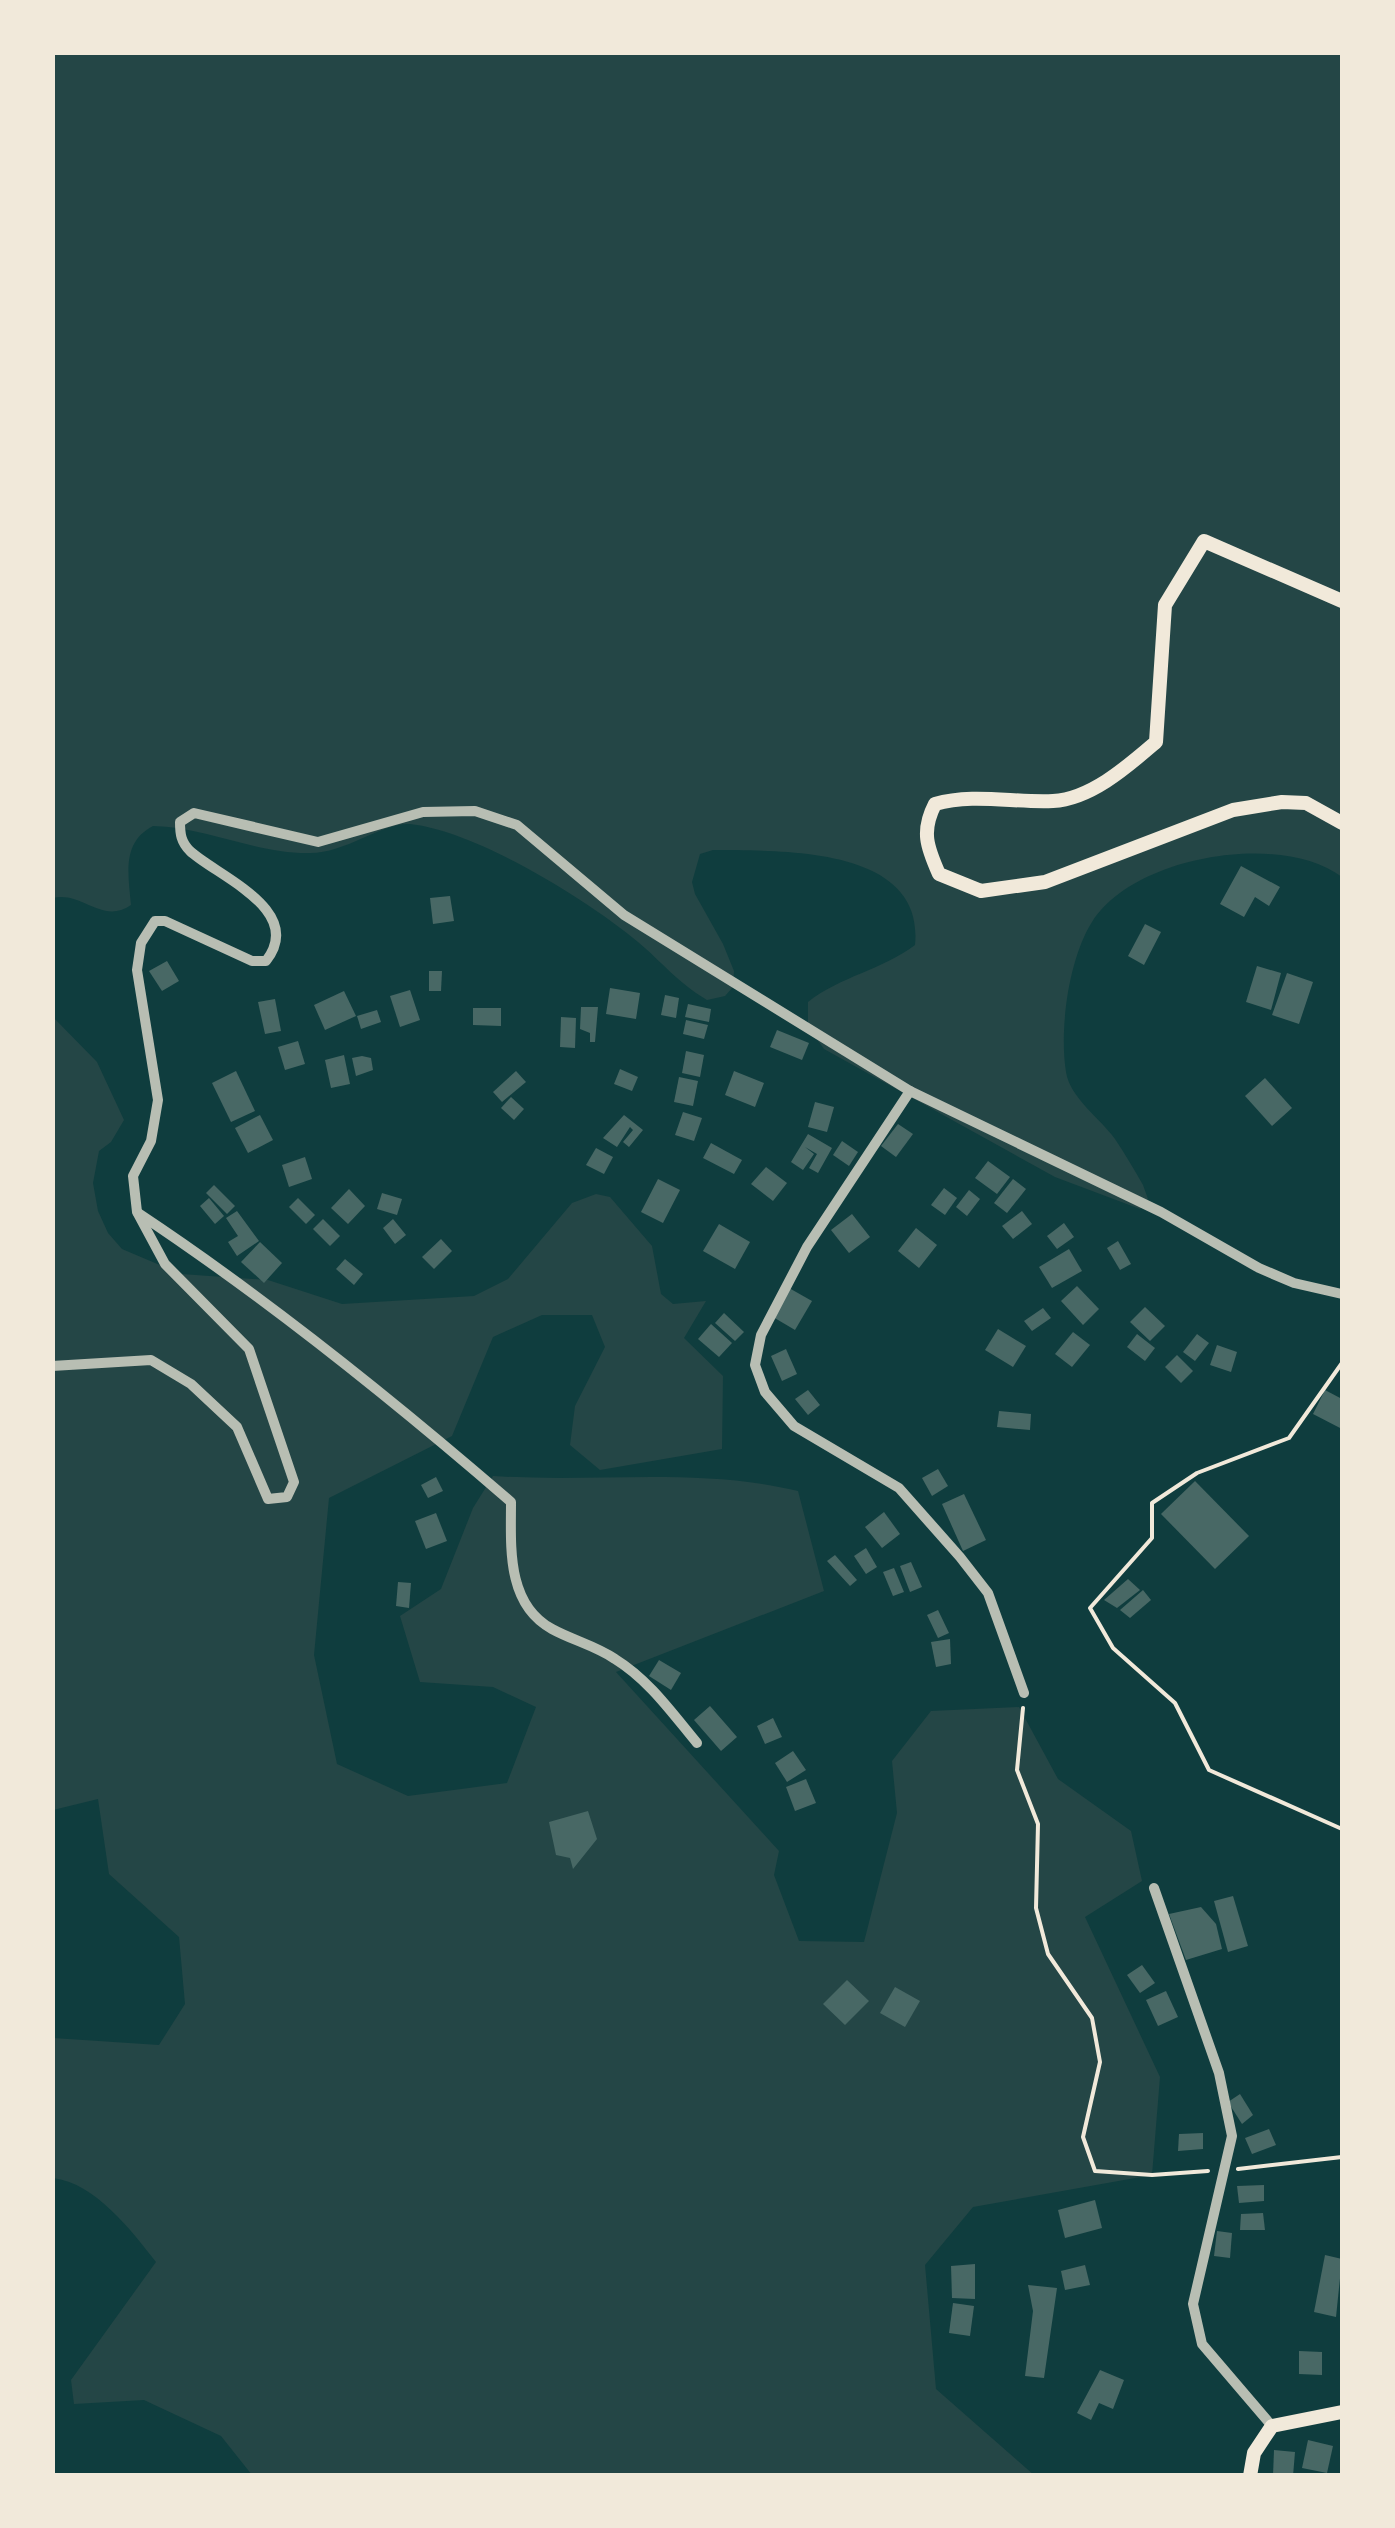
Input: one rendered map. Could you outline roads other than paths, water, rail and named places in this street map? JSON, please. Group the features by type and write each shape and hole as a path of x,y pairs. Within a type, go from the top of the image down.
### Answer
{"main road":[{"path":"1342,601 1204,541 1165,605 1156,742 1117,775 1058,801 957,798 935,804 924,824 926,845 939,874 982,891 1045,882 1233,810 1306,803 1342,823"},
{"path":"1250,2476 1254,2453 1272,2426 1342,2412"}],"street":[{"path":"52,1366 151,1360 191,1384 238,1427 268,1499 287,1498 294,1482 249,1349 164,1264 137,1212 133,1176 151,1141 158,1100 138,970 147,930 155,922 165,921 252,961 266,961 276,948 277,934 253,894 190,851 180,837 180,822 194,813 318,842 424,812 475,812 517,824 624,915 910,1091 1161,1212 1259,1268 1294,1283 1342,1294"},
{"path":"910,1091 807,1246 761,1335 755,1365 765,1392 794,1426 899,1488 960,1557 988,1593 1006,1632 1024,1694"},
{"path":"137,1212 206,1258 363,1378 510,1502 512,1562 518,1591 532,1615 548,1628 613,1657 642,1678 697,1743"},
{"path":"1154,1888 1219,2074 1232,2136 1194,2304 1202,2344 1272,2426"}]}
